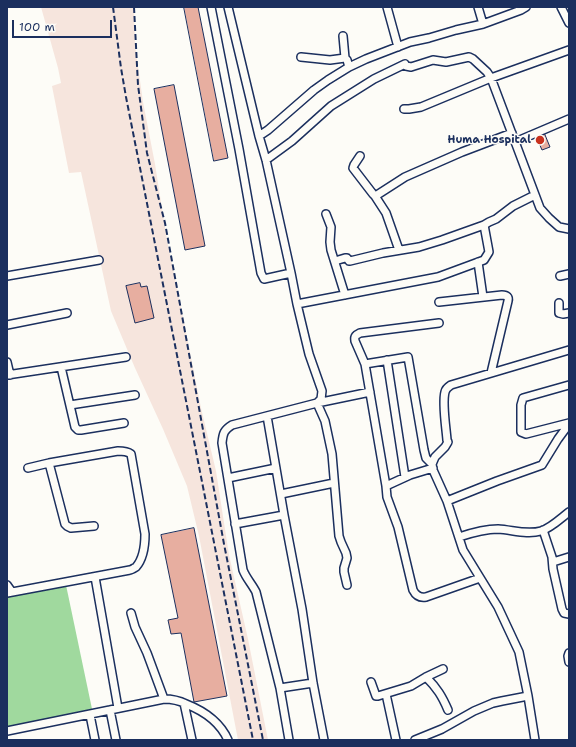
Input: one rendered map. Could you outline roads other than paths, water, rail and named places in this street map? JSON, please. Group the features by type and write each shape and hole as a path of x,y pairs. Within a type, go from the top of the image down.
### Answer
{"street":[{"path":"210,7 239,149 261,273 264,278 291,273"},
{"path":"228,7 266,160 309,354 322,391 321,399 317,403"},
{"path":"387,7 398,47"},
{"path":"478,7 483,24"},
{"path":"259,136 314,90 328,80 366,59 410,42 483,24 526,7"},
{"path":"561,7 569,23"},
{"path":"343,36 345,58 349,68"},
{"path":"404,109 409,110 421,107 491,78 569,50"},
{"path":"301,57 330,60 345,58"},
{"path":"266,160 292,141 331,106 374,79 405,64 406,66 411,67 433,60 446,62 469,57 487,72 491,78 540,208 559,227 569,229"},
{"path":"515,142 569,119"},
{"path":"375,196 406,177 462,152 512,133"},
{"path":"360,156 353,168 386,213 399,250"},
{"path":"335,261 346,258 350,261 383,253 419,247 442,240 484,225 496,219 513,206 535,195"},
{"path":"326,214 331,227 331,250 345,295"},
{"path":"297,304 438,277 484,260 489,252 484,225"},
{"path":"7,276 99,260"},
{"path":"478,262 483,297"},
{"path":"560,276 569,274"},
{"path":"439,302 505,295 508,299 491,373"},
{"path":"559,303 559,313 569,313"},
{"path":"7,325 67,313"},
{"path":"439,322 360,333 355,336 354,341 365,364 387,497 398,527 415,594 422,598 480,578"},
{"path":"386,486 432,466 435,457 446,447 448,442 444,401 445,392 451,385 569,350"},
{"path":"365,364 408,356 426,458 432,466 447,501 463,550 498,607 518,652 523,668 535,740"},
{"path":"7,362 8,375 126,357"},
{"path":"387,360 405,477"},
{"path":"61,367 75,427 78,430 124,423"},
{"path":"569,386 523,398 521,402 521,432 526,434 569,424"},
{"path":"289,740 280,688 256,592 244,575 222,443 224,432 232,425 317,403 370,392"},
{"path":"70,405 135,395"},
{"path":"317,403 325,421 332,454 339,536 347,558 344,568 347,586"},
{"path":"267,416 324,740"},
{"path":"447,501 542,465 569,424"},
{"path":"7,585 10,592 130,570 136,567 140,562 144,551 145,534 131,454 128,452 118,451 28,468"},
{"path":"49,464 65,524 71,528 94,526"},
{"path":"228,478 276,468"},
{"path":"281,494 334,483"},
{"path":"459,537 493,529 531,533 543,530 569,512"},
{"path":"235,524 284,515"},
{"path":"543,530 551,551 554,574 562,609 564,613 569,614"},
{"path":"553,562 569,557"},
{"path":"95,577 118,708"},
{"path":"132,613 135,627 147,653 164,699"},
{"path":"569,653 569,662"},
{"path":"371,682 376,696 411,686 443,669"},
{"path":"426,677 440,693 448,710"},
{"path":"280,688 313,683"},
{"path":"386,694 396,740"},
{"path":"415,740 442,729 493,703 528,696"},
{"path":"7,731 164,699 173,699 199,709 220,727 228,740"},
{"path":"184,703 192,740"},
{"path":"110,710 116,740"},
{"path":"90,714 95,740"}],"railway":[{"path":"113,7 126,97 253,740"},
{"path":"134,7 138,85 147,153 165,223 224,544 263,740"}],"place":[{"name":"Huma Hospital","path":"540,140"}]}
